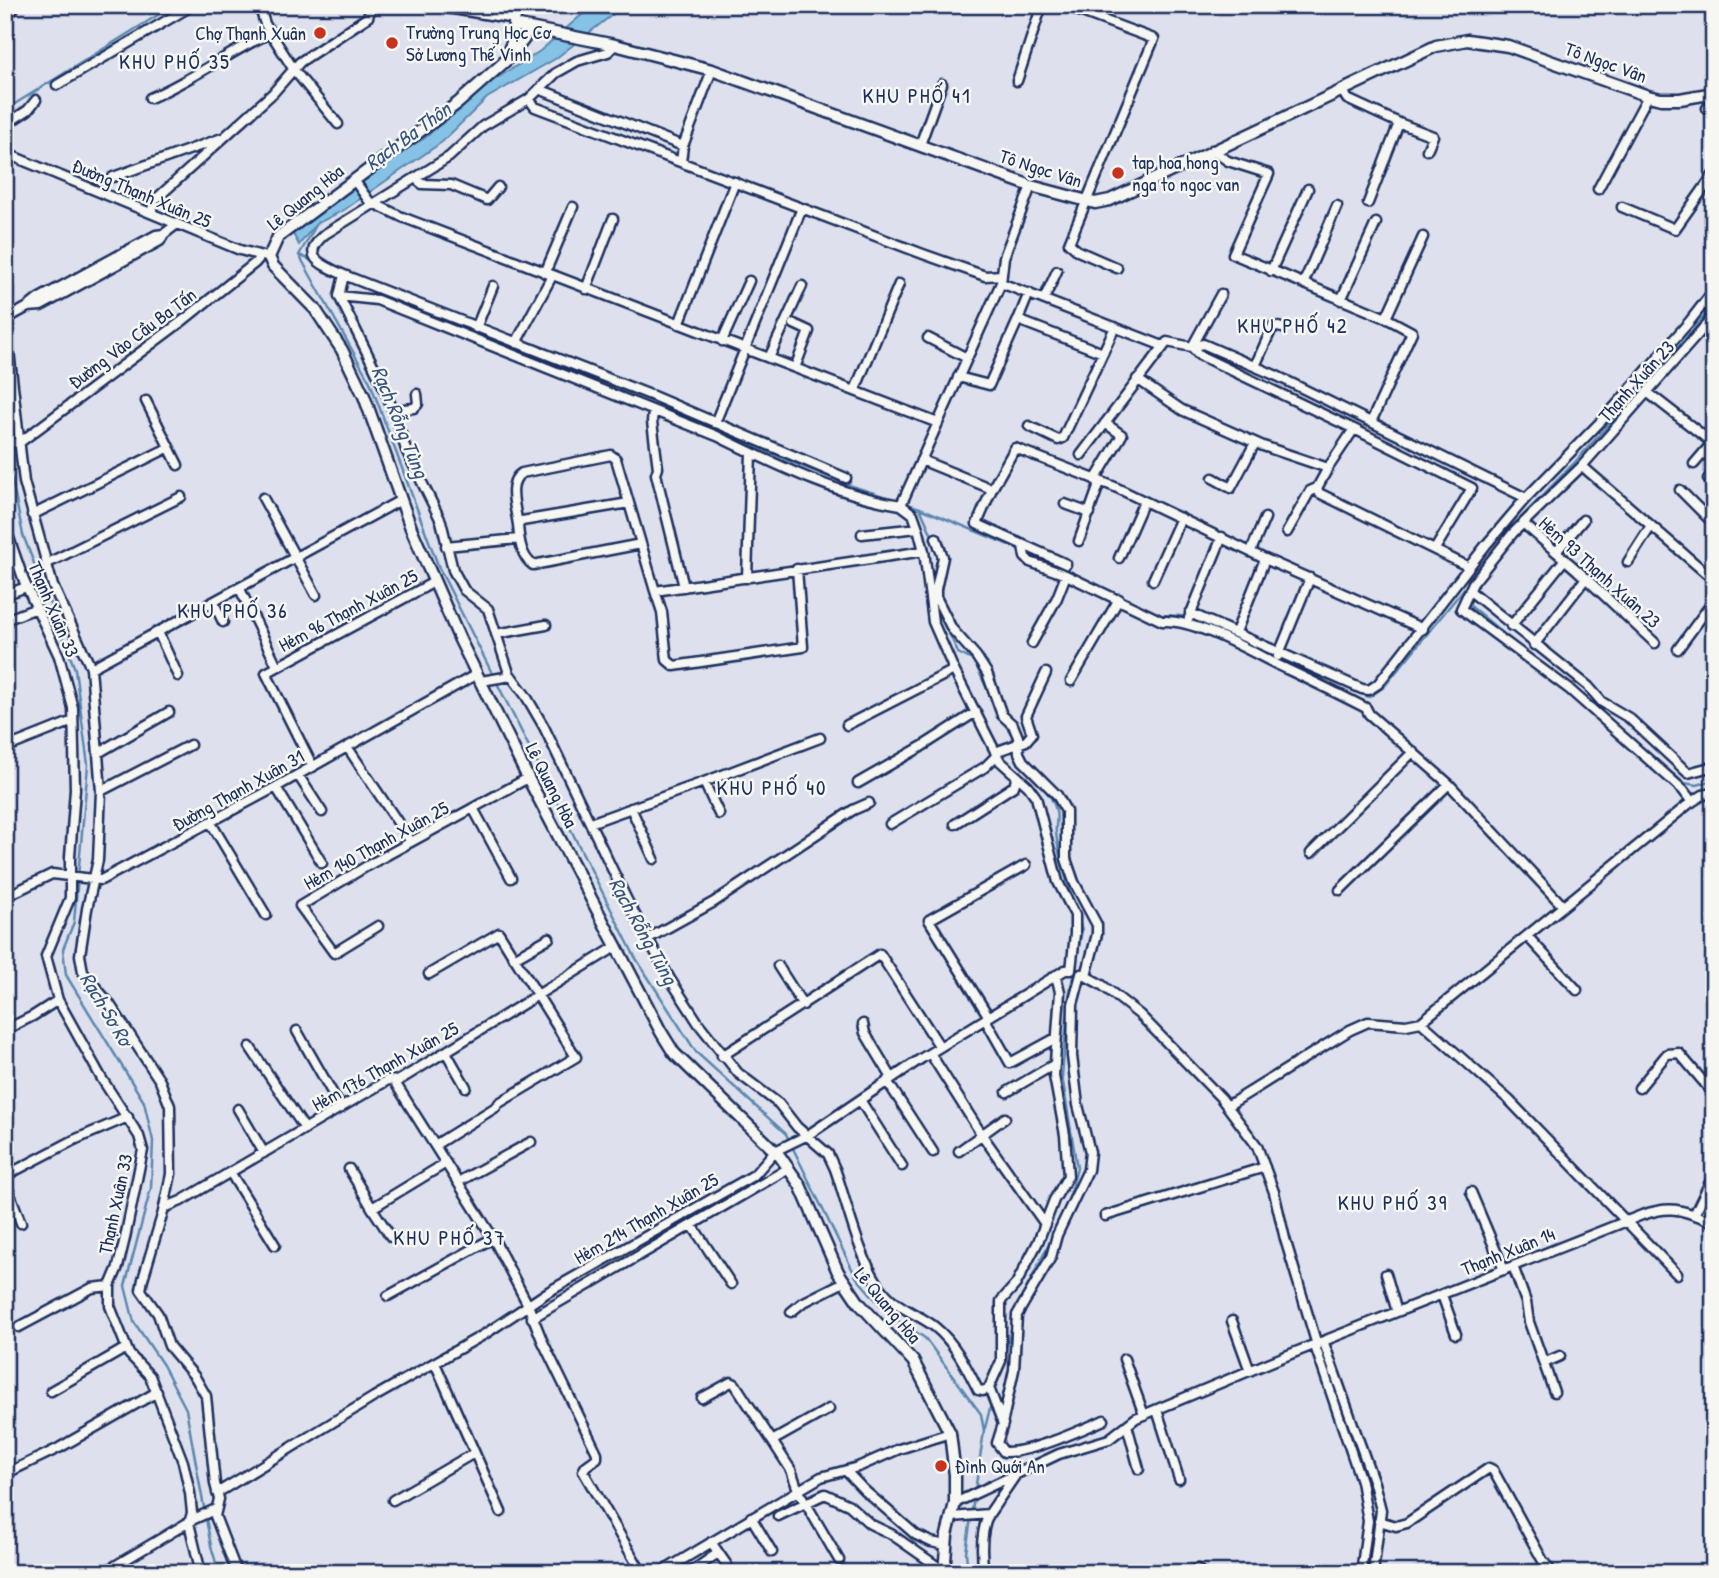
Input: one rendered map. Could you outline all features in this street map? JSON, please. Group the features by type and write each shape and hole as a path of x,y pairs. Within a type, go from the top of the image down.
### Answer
{"street":[{"path":"8,16 16,5"},
{"path":"57,85 193,5"},
{"path":"259,5 265,24 293,70 338,124"},
{"path":"151,213 155,200 273,93 300,62 368,17 372,5"},
{"name":"Tô Ngọc Vân","path":"428,5 515,22 526,29 615,45 712,70 1031,186 1095,203 1110,200 1436,46 1467,40 1508,46 1648,96 1680,99 1714,93"},
{"path":"503,63 513,40 516,5"},
{"path":"1017,82 1042,5"},
{"path":"1063,5 1090,10 1154,39 1069,243 1078,251 1117,268"},
{"name":"Lê Quang Hòa","path":"526,29 524,39 517,50 458,103 355,183 278,237 265,256 315,309 342,350 364,396 401,500 435,582 528,778 661,1032 670,1046 778,1152 800,1185 844,1282 859,1303 913,1361 950,1433 960,1501 946,1545 944,1572"},
{"path":"150,98 177,86 230,53 271,33"},
{"path":"615,45 608,52 577,61 556,74 529,99 483,126 449,157 325,234 315,243 313,252 316,260 344,275 653,396 715,423 750,446 828,485 882,502 903,501"},
{"path":"682,161 684,148 712,70"},
{"path":"920,145 942,84"},
{"path":"539,89 684,148"},
{"path":"1342,91 1347,99 1433,136 1427,150"},
{"path":"1598,189 1648,96"},
{"path":"529,99 535,107 985,276 1002,279 1028,293 1046,295 1163,346"},
{"path":"5,125 28,110 36,100"},
{"path":"1368,203 1399,123"},
{"path":"113,177 226,136"},
{"path":"1212,150 1228,161 1269,174 1233,254 1304,282 1412,332 1370,422"},
{"name":"Đường Thạnh Xuân 25","path":"5,153 240,250 265,256"},
{"path":"1622,207 1675,229 1714,174"},
{"path":"415,178 422,184 451,185 487,200 498,187"},
{"path":"355,183 372,203 586,289 938,423"},
{"path":"679,324 735,183"},
{"path":"903,501 1002,279 1003,257 1031,186"},
{"path":"1271,271 1308,189"},
{"path":"1304,282 1336,206"},
{"path":"516,343 548,274 573,207"},
{"path":"715,423 802,208"},
{"path":"586,289 613,219"},
{"path":"1340,300 1376,223"},
{"path":"177,224 164,234 156,235 6,318 24,482 32,515 53,586 91,668 101,791 98,860 80,954 82,972 109,1003 167,1096 172,1135 171,1174 141,1290 158,1314 169,1346 195,1377 206,1396 219,1499 214,1510 215,1516 237,1573"},
{"path":"1386,318 1423,237"},
{"name":"Đường Vào Cầu Ba Tấn","path":"19,443 265,256"},
{"path":"1046,295 1057,271"},
{"path":"344,275 339,296 396,410 405,450 441,521 453,570 464,590 488,610 508,676 526,696 544,727 627,900 670,979 699,1024 737,1073 779,1104 797,1127 828,1154 869,1268 877,1283 888,1297 935,1327 951,1343 978,1390 989,1388"},
{"path":"722,341 749,281"},
{"path":"855,390 899,284"},
{"path":"476,328 493,286"},
{"path":"769,358 802,286"},
{"path":"1423,629 1265,559 1144,501 1016,448 992,489 977,524 1024,551 1030,562 1066,575 1162,621 1189,619 1236,632 1362,690 1369,690 1378,684 1423,629 1525,498 1611,411 1714,290"},
{"path":"958,377 989,385 1028,293"},
{"path":"1192,347 1221,294"},
{"path":"339,296 377,300 653,411 846,478"},
{"name":"Thạnh Xuân 23","path":"1692,802 1683,790 1569,690 1461,608 1473,583 1513,533 1582,466 1714,316"},
{"path":"1018,320 1102,353"},
{"path":"794,324 809,331 795,368"},
{"path":"1255,366 1273,326 1282,328"},
{"path":"1029,426 1058,440 1063,438 1115,327"},
{"path":"928,338 967,358"},
{"path":"1081,455 1167,342 1192,347 1203,344 1255,366 1525,498"},
{"path":"1192,347 1199,355 1472,488 1435,549"},
{"path":"1138,379 1182,410 1255,443 1328,468"},
{"path":"1647,392 1713,443 1694,464"},
{"path":"396,410 414,408 418,404 417,394"},
{"path":"146,401 178,465"},
{"path":"653,411 656,474 684,587"},
{"path":"1079,541 1090,513 1097,481 1122,435 1105,424"},
{"path":"1287,532 1310,491 1317,488 1354,429"},
{"path":"5,442 19,443"},
{"path":"1213,478 1231,488 1255,443"},
{"path":"747,578 750,446"},
{"path":"32,515 168,448"},
{"path":"641,544 533,565 526,559 519,539 513,485 516,477 523,473 604,455 611,454 616,459 662,612 667,660 674,666 803,647 797,569"},
{"path":"921,460 992,489"},
{"path":"1582,466 1714,580"},
{"path":"1317,488 1319,493 1469,567"},
{"path":"1680,490 1714,524"},
{"path":"46,564 181,498"},
{"path":"263,498 316,595"},
{"path":"91,668 401,500"},
{"path":"903,501 913,514 918,528 924,551 933,622 954,670 998,752 1036,797 1058,882 1075,915 1079,973"},
{"path":"1119,558 1144,501"},
{"path":"519,525 522,522 629,503"},
{"path":"1065,504 1090,513"},
{"path":"1153,580 1181,518"},
{"path":"1251,551 1265,518"},
{"path":"1556,552 1583,520"},
{"name":"Hẻm 93 Thạnh Xuân 23","path":"1524,524 1655,643"},
{"path":"1628,562 1651,526"},
{"path":"862,534 918,528"},
{"name":"Thạnh Xuân 33","path":"6,533 26,587 59,656 73,708 75,789 69,857 71,898 46,956 58,1000 102,1079 139,1136 143,1150 118,1267 110,1286 110,1306 125,1348 150,1376 183,1462 201,1573"},
{"path":"1189,619 1222,537"},
{"path":"936,538 943,557 936,597 952,629 987,673 995,701 1002,715 1013,725 1018,753 1057,794 1066,811 1066,859 1074,881 1097,925 1097,933 1079,973 1073,1004 1072,1056 1078,1105 1090,1152 1088,1170 1057,1235 1051,1256 1017,1315 1014,1370 998,1443 1004,1452 1014,1452 1104,1420"},
{"path":"446,546 519,539"},
{"path":"1024,551 1027,546 1066,564"},
{"path":"655,591 924,551"},
{"path":"1236,632 1265,559"},
{"path":"1511,626 1565,559"},
{"path":"1032,643 1057,598 1066,575"},
{"path":"1275,663 1310,578"},
{"path":"1534,645 1586,578"},
{"name":"Hẻm 96 Thạnh Xuân 25","path":"277,666 435,582"},
{"path":"5,595 26,587"},
{"path":"240,589 277,666 266,673 313,767"},
{"path":"1470,591 1588,686 1602,702 1629,718 1688,773 1714,766"},
{"path":"1072,681 1119,599"},
{"path":"1678,649 1714,600"},
{"path":"214,603 223,622"},
{"path":"5,620 37,608"},
{"path":"1189,619 1366,708 1369,714 1449,784 1563,906"},
{"path":"496,634 546,625"},
{"path":"158,632 178,676"},
{"path":"847,725 954,670"},
{"path":"890,824 985,767 998,752 1027,741 1032,734 1026,716 1046,673"},
{"name":"Đường Thạnh Xuân 31","path":"93,881 101,880 211,823 482,678 508,676"},
{"path":"98,753 169,712"},
{"path":"858,783 976,712"},
{"path":"5,748 73,721"},
{"path":"590,823 820,738"},
{"path":"101,791 190,745"},
{"path":"348,748 411,842"},
{"path":"1311,853 1413,752"},
{"path":"299,775 321,812"},
{"path":"955,824 1014,786 1017,776"},
{"name":"Hẻm 140 Thạnh Xuân 25","path":"378,926 334,953 300,906 528,778"},
{"path":"704,782 719,814"},
{"path":"1340,890 1449,784"},
{"path":"276,787 323,863"},
{"path":"1227,1106 1350,1030 1368,1022 1406,1026 1421,1022 1692,802 1703,794 1714,793"},
{"path":"649,939 715,902 853,810 869,803"},
{"path":"473,808 511,878"},
{"path":"631,808 654,859"},
{"path":"211,823 266,915"},
{"path":"1026,865 929,920 987,1018 1010,1063 1056,1038"},
{"path":"5,897 52,874 93,881"},
{"path":"429,974 499,933 576,1057 435,1145"},
{"path":"1527,936 1577,990"},
{"path":"514,958 549,938"},
{"name":"Hẻm 176 Thạnh Xuân 25","path":"164,1208 388,1080 398,1081 617,946"},
{"path":"723,1056 880,954 940,1047"},
{"path":"778,966 803,1005"},
{"path":"778,1152 930,1053 1065,970 1079,973 1102,985 1140,1016 1227,1106 1257,1146 1274,1192 1286,1240 1361,1481 1368,1521 1361,1573"},
{"path":"1002,1419 989,1388 1001,1361 1001,1301 1016,1284 1054,1200 1068,1176 1065,1135 1054,1076 1060,992 1056,975"},
{"path":"5,1030 58,1000"},
{"path":"1421,1022 1510,1100 1677,1274"},
{"path":"863,1024 865,1033 890,1080 933,1152"},
{"path":"297,1031 341,1108"},
{"path":"250,1047 305,1129"},
{"path":"446,1052 466,1087"},
{"path":"1639,1088 1667,1054 1672,1052 1679,1053 1707,1086 1714,1088"},
{"path":"930,1053 982,1135 1045,1224"},
{"path":"1007,1092 1055,1064"},
{"path":"394,1081 492,1238 528,1305 597,1453 597,1458 583,1471 642,1573"},
{"path":"860,1100 902,1166"},
{"path":"238,1109 264,1153"},
{"path":"5,1176 74,1140 128,1117"},
{"path":"959,1151 1005,1118"},
{"path":"458,1182 531,1142"},
{"name":"Hẻm 214 Thạnh Xuân 25","path":"217,1493 485,1335 528,1305 754,1175 778,1152"},
{"path":"372,1208 446,1163"},
{"path":"1105,1216 1265,1167"},
{"path":"532,1318 789,1168"},
{"path":"349,1169 391,1237"},
{"path":"230,1172 275,1245"},
{"path":"1694,1215 1714,1174"},
{"path":"5,1181 21,1223"},
{"path":"1471,1192 1504,1270"},
{"name":"Thạnh Xuân 14","path":"960,1501 1059,1454 1109,1439 1144,1415 1627,1221 1657,1210 1676,1209 1714,1222"},
{"path":"692,1225 731,1284"},
{"path":"388,1296 492,1238"},
{"path":"1513,1266 1526,1302 1529,1322 1554,1392"},
{"path":"1386,1274 1398,1312"},
{"path":"790,1312 844,1282"},
{"path":"19,1327 92,1288 110,1286"},
{"path":"1442,1295 1456,1334"},
{"path":"1233,1321 1250,1371"},
{"path":"1318,1345 1374,1483 1381,1510 1373,1573"},
{"path":"51,1391 125,1348"},
{"path":"1544,1363 1560,1356"},
{"path":"1124,1359 1144,1415"},
{"path":"435,1363 500,1512"},
{"path":"702,1398 734,1382 791,1471 839,1560"},
{"path":"5,1474 59,1448 157,1392"},
{"path":"772,1441 829,1409"},
{"path":"1157,1410 1180,1479"},
{"path":"1127,1425 1139,1469"},
{"path":"660,1573 821,1477 846,1471 899,1449 950,1433"},
{"path":"393,1500 474,1453"},
{"path":"1379,1521 1396,1526 1407,1523 1489,1468 1493,1470 1552,1573"},
{"path":"846,1471 916,1535 946,1545"},
{"path":"984,1573 981,1558 986,1515 1017,1474"},
{"path":"778,1516 825,1494 849,1505 870,1524 891,1534 944,1572"},
{"path":"103,1573 214,1510"},
{"path":"956,1517 986,1515"},
{"path":"751,1517 772,1552"},
{"path":"711,1542 727,1565"},
{"path":"689,1573 718,1553"},
{"path":"1186,1573 1197,1569 1202,1573"}],"water":[{"path":"593,5 625,5 555,59 487,98 442,142 344,210 316,224 299,245 293,234 297,227 352,189 390,158 425,138 475,92 540,51"}],"waterway":[{"path":"5,110 174,5"},
{"name":"Rạch Ba Thôn","path":"299,255 318,222"},
{"path":"299,255 315,262"},
{"name":"Rạch Rỗng Tùng","path":"299,255 370,382 439,568 635,957 696,1052 786,1134 856,1277 888,1314 925,1338 981,1414 984,1431 975,1491"},
{"path":"368,289 649,400 849,485 920,508 1021,550"},
{"path":"1477,571 1509,530 1575,462 1714,304"},
{"name":"Rạch Sơ Rơ","path":"5,446 23,535 75,669 88,765 74,922 63,949 66,975 144,1102 153,1141 151,1188 125,1286 134,1322 163,1365 186,1409 211,1546 219,1573"},
{"path":"920,508 934,540"},
{"path":"937,550 938,564"},
{"path":"1027,553 1066,571"},
{"path":"1250,644 1369,697 1384,687 1471,580"},
{"path":"1460,594 1468,604 1527,653"},
{"path":"1122,598 1161,615 1181,616 1234,637"},
{"path":"946,626 958,653 974,661 994,704"},
{"path":"1002,720 1012,735 1014,745"},
{"path":"1643,749 1684,783 1697,785 1714,780"},
{"path":"1016,755 1054,803 1059,852 1075,906"},
{"path":"1076,961 1082,930 1078,916"},
{"path":"1068,1202 1077,1168 1062,1076 1069,996 1074,971"},
{"path":"1016,1309 1054,1234"},
{"path":"1005,1353 1013,1322"},
{"path":"994,1394 999,1373"},
{"path":"985,1428 991,1404"},
{"name":"Rạch Rỗng Tùng","path":"968,1573 966,1552 974,1497"}],"place":[{"name":"Chợ Thạnh Xuân","path":"320,33"},
{"name":"Trường Trung Học Cơ Sở Lương Thế Vinh","path":"392,43"},
{"name":"tap hoa hong nga to ngoc van","path":"1118,173"},
{"name":"Đình Quới An","path":"941,1466"}],"district":[{"name":"KHU PHỐ 35","path":"175,62"},
{"name":"KHU PHỐ 41","path":"917,96"},
{"name":"KHU PHỐ 42","path":"1293,326"},
{"name":"KHU PHỐ 36","path":"233,611"},
{"name":"KHU PHỐ 40","path":"772,788"},
{"name":"KHU PHỐ 39","path":"1393,1203"},
{"name":"KHU PHỐ 37","path":"450,1238"}]}
